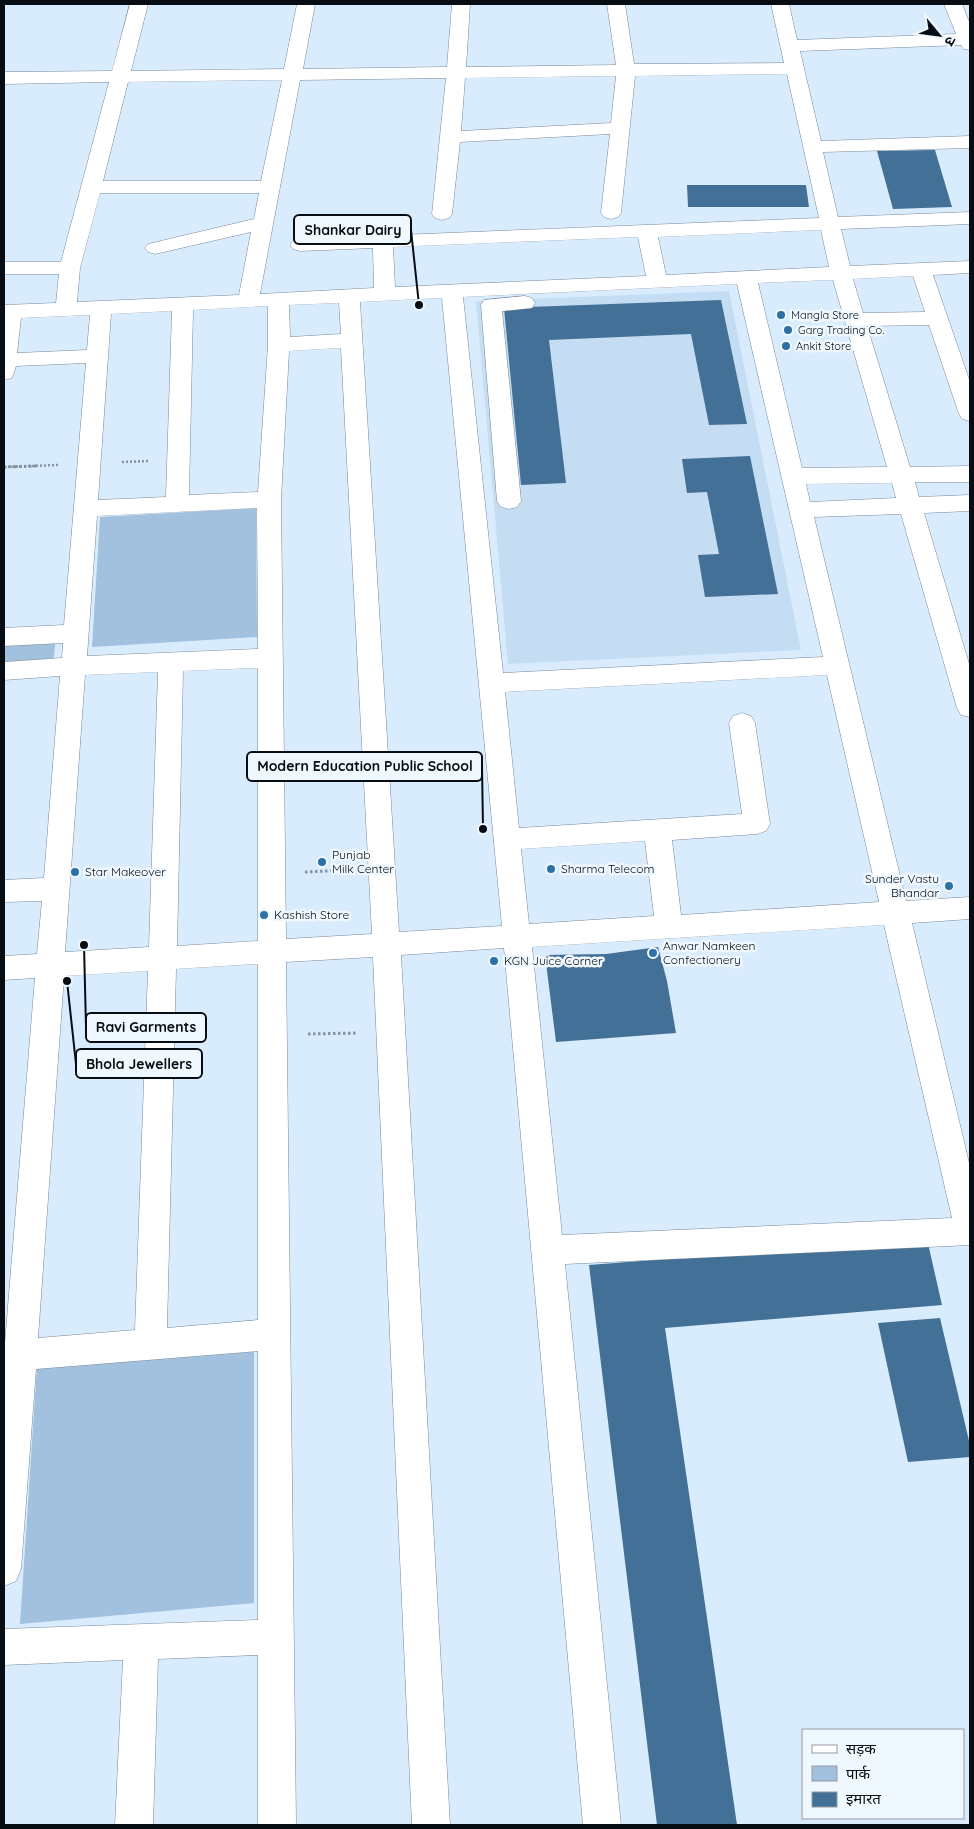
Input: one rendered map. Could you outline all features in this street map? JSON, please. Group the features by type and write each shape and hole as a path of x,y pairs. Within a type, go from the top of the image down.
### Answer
{"street":[{"path":"66,309 70,268 139,4"},
{"path":"248,300 306,4"},
{"path":"442,214 451,137 461,4"},
{"path":"611,213 626,70 616,4"},
{"path":"780,4 841,273 970,708"},
{"path":"789,46 970,41 953,4"},
{"path":"4,78 794,68"},
{"path":"451,137 619,128"},
{"path":"812,146 970,142"},
{"path":"92,186 271,187"},
{"path":"300,245 970,218"},
{"path":"155,248 264,223"},
{"path":"647,230 657,281"},
{"path":"383,242 386,294"},
{"path":"509,501 491,305 631,291 657,281 970,267"},
{"path":"4,268 70,268"},
{"path":"922,269 970,414"},
{"path":"548,1250 970,1230 746,277"},
{"path":"452,291 548,1250 602,1825"},
{"path":"97,356 4,366 7,312 452,291 631,291 717,296"},
{"path":"349,296 382,869 431,1825"},
{"path":"277,1825 269,499 280,345 279,299"},
{"path":"177,504 183,303"},
{"path":"4,1569 101,307"},
{"path":"855,320 938,318"},
{"path":"456,327 493,324"},
{"path":"280,345 352,340"},
{"path":"793,476 970,474"},
{"path":"86,509 269,499"},
{"path":"801,510 970,503"},
{"path":"4,637 76,633"},
{"path":"4,671 73,666 270,658"},
{"path":"151,1344 172,662"},
{"path":"491,683 838,665"},
{"path":"507,839 757,824 742,723"},
{"path":"658,830 669,928"},
{"path":"4,891 56,889"},
{"path":"4,968 970,908"},
{"path":"20,1355 275,1334"},
{"path":"4,1647 277,1637"},
{"path":"134,1825 141,1642"}],"path":[{"path":"272,874 382,869"},
{"path":"273,1036 390,1032"}],"shaded area":[{"path":"729,291 801,650 508,664 476,301"}],"green space":[{"path":"256,508 257,637 92,647 100,517"},
{"path":"56,637 53,664 4,666 4,639"},
{"path":"254,1349 254,1603 20,1624 37,1366"}],"building":[{"path":"935,150 952,207 893,209 877,151"},
{"path":"687,185 806,185 809,207 688,207"},
{"path":"721,300 747,424 709,425 691,334 549,340 566,483 521,485 504,308"},
{"path":"750,456 778,594 705,597 698,555 719,554 707,492 687,493 682,459"},
{"path":"658,947 667,981 676,1033 556,1042 545,955 606,954"},
{"path":"927,1239 942,1305 665,1328 737,1825 657,1825 589,1265"},
{"path":"940,1318 970,1445 970,1457 908,1462 878,1323"}],"place":[{"name":"Shankar Dairy","path":"419,305"},
{"name":"Mangla Store","path":"781,315"},
{"name":"Garg Trading Co.","path":"788,330"},
{"name":"Ankit Store","path":"786,346"},
{"name":"Modern Education Public School","path":"483,829"},
{"name":"Punjab Milk Center","path":"322,862"},
{"name":"Sharma Telecom","path":"551,869"},
{"name":"Star Makeover","path":"75,872"},
{"name":"Sunder Vastu Bhandar","path":"949,886"},
{"name":"Kashish Store","path":"264,915"},
{"name":"Ravi Garments","path":"84,945"},
{"name":"Anwar Namkeen Confectionery","path":"653,953"},
{"name":"KGN Juice Corner","path":"494,961"},
{"name":"Bhola Jewellers","path":"67,981"}]}
